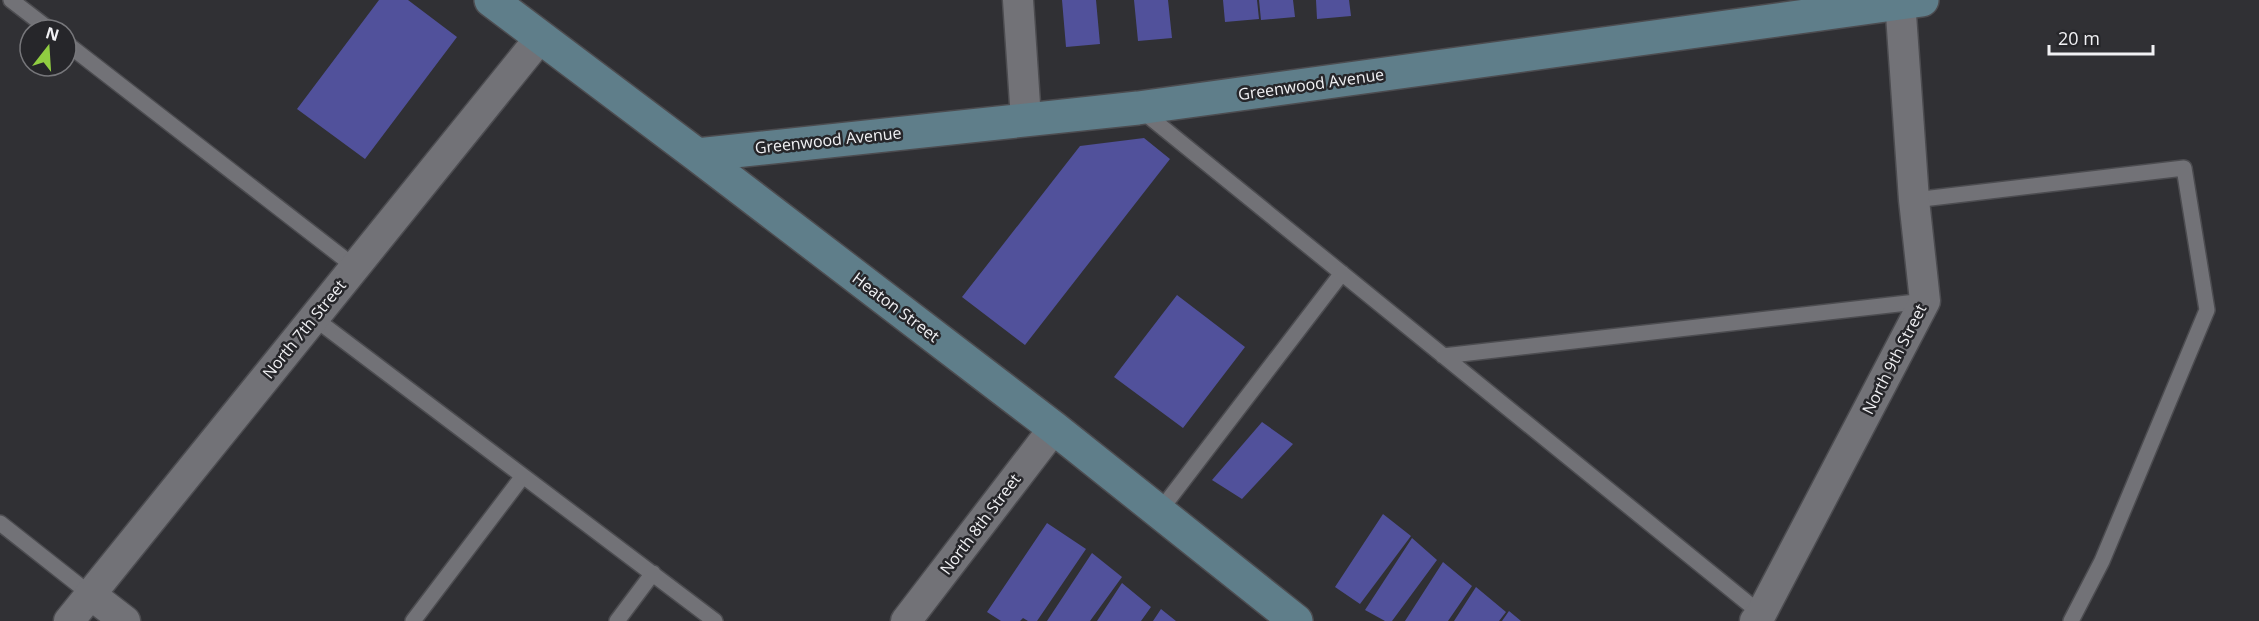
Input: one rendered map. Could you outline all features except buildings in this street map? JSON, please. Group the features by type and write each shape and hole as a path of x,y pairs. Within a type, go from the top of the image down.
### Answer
{"street":[{"name":"Heaton Street","path":"491,0 698,155 1054,428 1296,621"},
{"path":"1018,0 1026,119"},
{"name":"Greenwood Avenue","path":"698,155 1138,108 1907,1"},
{"name":"North 9th Street","path":"1762,619 1925,301 1914,200 1907,1"},
{"name":"North 7th Street","path":"69,621 540,38"},
{"name":"North 8th Street","path":"906,621 1054,428"},
{"path":"90,594 125,621"}],"lane":[{"path":"11,0 34,18"},
{"path":"78,52 355,267"},
{"path":"1138,108 1762,619"},
{"path":"1914,200 2184,168 2207,310 2102,561 2071,621"},
{"path":"1159,512 1342,273"},
{"path":"1443,356 1925,301"},
{"path":"314,318 715,621"},
{"path":"413,621 524,476"},
{"path":"0,523 90,594"},
{"path":"617,621 653,573"}]}
